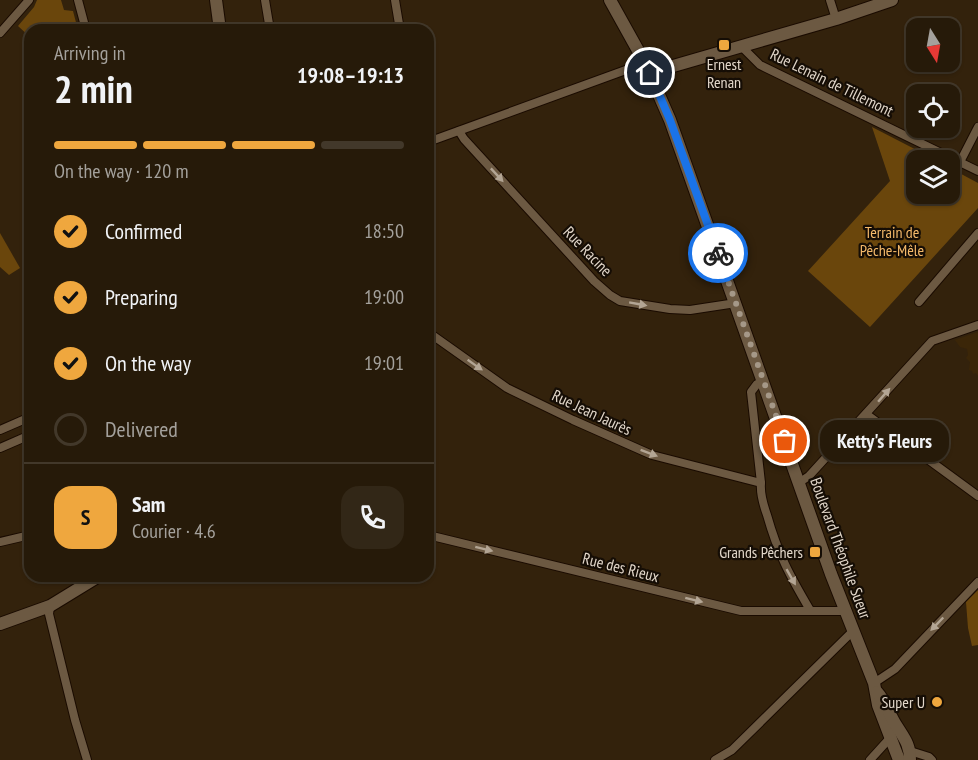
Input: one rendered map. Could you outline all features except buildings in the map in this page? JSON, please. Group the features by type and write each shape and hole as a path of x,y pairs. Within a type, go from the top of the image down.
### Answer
{"main road":[{"path":"216,0 219,24"},
{"name":"Boulevard Théophile Sueur","path":"610,0 647,68 670,120 853,632 875,687 878,705 899,760"},
{"path":"647,68 742,47 836,20 892,0"},
{"path":"0,624 50,606 89,582"},
{"name":"Boulevard Théophile Sueur","path":"875,687 886,702 896,725 905,736 910,755"}],"street":[{"path":"0,33 29,0"},
{"path":"78,0 84,24"},
{"path":"265,0 269,24"},
{"path":"394,0 399,24"},
{"path":"830,0 836,20"},
{"name":"Rue Lenain de Tillemont","path":"742,47 759,64 935,150"},
{"path":"434,139 647,68"},
{"path":"960,162 978,128"},
{"name":"Rue Racine","path":"459,131 594,281 610,295 620,301 670,309 690,310 736,303"},
{"name":"Rue Lenain de Tillemont","path":"960,162 978,171"},
{"path":"919,302 978,233"},
{"path":"800,482 808,477 932,341 978,325"},
{"name":"Rue Jean Jaurès","path":"434,336 507,388 573,420 652,455 761,483"},
{"path":"764,381 757,384 751,392 761,483 760,492 775,544 787,571 810,610"},
{"path":"866,414 978,496"},
{"path":"0,430 24,420"},
{"path":"0,448 24,438"},
{"path":"0,542 24,536"},
{"name":"Rue des Rieux","path":"434,536 741,611 846,611"},
{"path":"875,687 978,582"},
{"path":"50,606 49,614 87,760"},
{"path":"715,760 732,750 853,632"},
{"path":"870,760 891,738"},
{"path":"730,760 741,740"},
{"path":"910,755 929,757 932,760"}],"shaded area":[{"path":"978,332 978,376 969,370 970,362 966,358 967,349 960,347 955,340"}],"green space":[{"path":"37,0 61,0 64,10 73,11 76,24 24,24 24,32 18,26"},
{"name":"Terrain de Pêche-Mêle","path":"872,127 917,150 906,150 906,204 960,204 960,173 978,183 978,208 870,327 808,271 890,181"},
{"path":"0,233 20,268 9,275 0,267"},
{"path":"978,590 978,645 972,646 966,602"}],"way so far":[{"path":"718,253 785,441"}],"place":[{"name":"Ernest Renan","path":"724,45"},
{"name":"Ketty's Fleurs","path":"785,441"},
{"name":"Grands Pêchers","path":"815,552"},
{"name":"Super U","path":"937,702"}],"route":[{"path":"650,73 670,120 718,253"}]}
